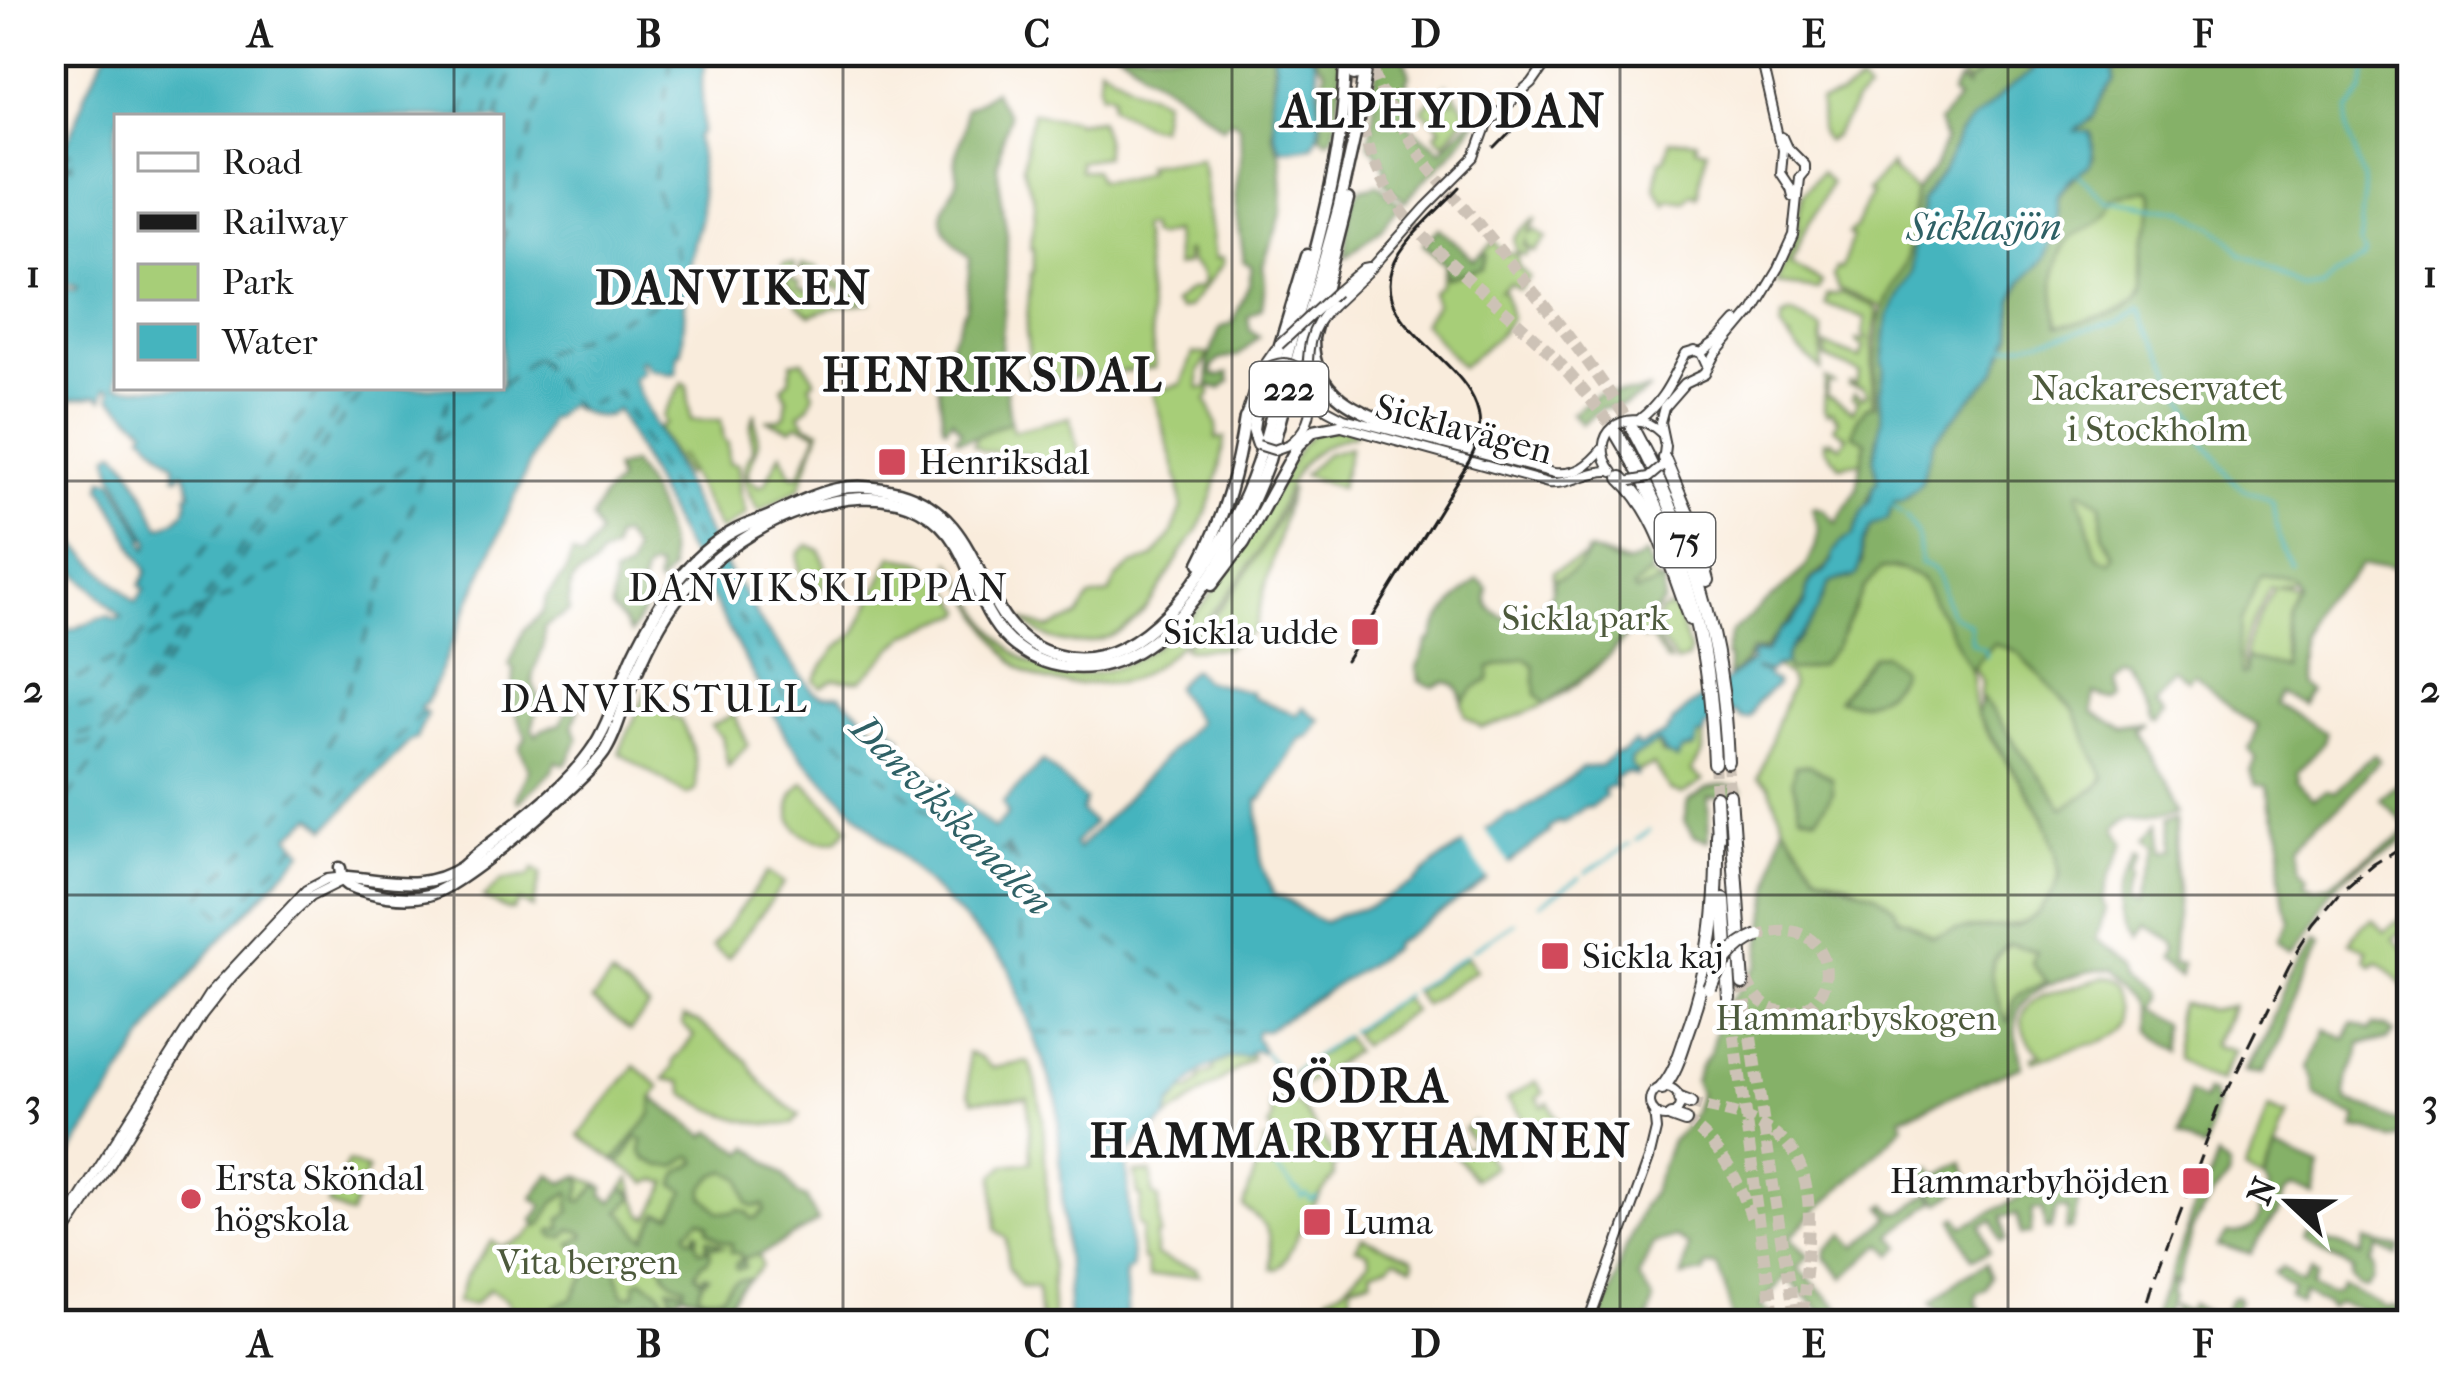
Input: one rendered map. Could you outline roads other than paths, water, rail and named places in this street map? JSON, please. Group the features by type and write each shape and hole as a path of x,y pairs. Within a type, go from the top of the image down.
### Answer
{"highway":[{"path":"1350,51 1355,74"},
{"name":"222","path":"1359,116 1369,51"},
{"name":"75","path":"1616,434 1678,554 1700,626 1715,681 1726,717 1721,763 1713,726 1715,681 1719,659 1709,614 1688,546 1636,424"},
{"path":"1662,463 1699,544 1719,659"},
{"path":"1621,477 1635,491 1659,535 1715,681"},
{"path":"1677,1095 1674,1070 1709,963 1723,797 1745,981"},
{"path":"1718,833 1730,1000"},
{"path":"1677,1095 1711,990 1729,955 1758,935"}],"main road":[{"name":"222","path":"416,893 444,878 532,808 588,756 635,652 663,602 684,579 757,522 837,489 880,488 936,509 952,523 999,610 1034,646 1063,657 1094,658 1125,647 1151,628 1201,573 1252,477 1323,219 1340,142 1350,51"},
{"path":"1170,624 1196,603 1232,560 1287,463 1311,413 1309,342 1318,321 1475,158 1488,122 1532,84 1555,51"},
{"path":"1696,378 1686,375 1681,365 1688,351 1703,352 1739,319 1765,284 1786,246 1791,226 1792,200 1779,168 1777,123 1759,51"},
{"name":"222","path":"738,535 829,500 882,499 939,523 956,544 1001,632 1021,650 1048,664 1078,668 1104,666 1136,651 1170,624 1222,559 1258,489 1340,206 1359,116"},
{"path":"1662,463 1661,416 1668,400 1685,383 1706,374 1752,311 1784,257 1795,226 1804,168 1777,123"},
{"path":"1356,131 1355,165 1344,218 1313,338 1315,363 1324,384 1341,400 1442,443"},
{"path":"1782,160 1797,157"},
{"path":"1786,179 1799,178"},
{"path":"1254,438 1255,416 1323,219"},
{"path":"1179,599 1222,518 1259,373 1289,334 1370,266"},
{"path":"1703,352 1709,364"},
{"path":"1259,373 1289,362 1310,387"},
{"name":"Sicklavägen","path":"1254,438 1274,450 1319,425 1340,425 1565,474 1585,466 1615,426 1624,421 1636,424 1648,414 1681,365"},
{"name":"Sicklavägen","path":"1310,387 1327,409 1344,418 1442,443 1465,454"},
{"path":"1245,418 1254,438"},
{"path":"1636,424 1648,422 1662,434"},
{"path":"1287,463 1308,434 1340,425"},
{"path":"1603,448 1605,460 1621,477"},
{"name":"Sicklavägen","path":"1482,459 1524,478 1556,484 1596,471 1648,478 1662,463"},
{"path":"932,492 932,502 959,527 968,550"},
{"name":"222","path":"416,893 436,893 470,873 592,768 612,739 631,686 684,579"},
{"path":"51,1243 209,994 306,890 343,876 416,893"},
{"path":"51,1255 202,1015 296,909 343,876"},
{"path":"343,876 357,889"},
{"path":"330,888 416,893"},
{"path":"1589,1325 1649,1159 1656,1130 1652,1097 1677,1095 1675,1118 1649,1159"},
{"path":"1654,1112 1675,1118"}],"water":[{"path":"108,51 329,51 355,59 380,51 708,51 702,82 705,132 700,138 700,217 686,289 682,352 678,353 677,373 650,369 643,359 639,362 644,371 633,379 710,538 765,629 814,692 840,695 881,732 889,725 902,737 896,746 994,829 1008,815 1003,803 1043,761 1085,800 1081,812 1093,823 1074,844 1078,849 1197,722 1174,687 1191,670 1203,680 1251,692 1296,715 1303,707 1320,720 1309,736 1300,739 1258,800 1261,863 1274,895 1325,922 1413,884 1437,862 1508,815 1515,816 1581,768 1600,766 1635,742 1638,747 1666,733 1689,707 1752,661 1754,652 1766,651 1804,605 1815,577 1833,562 1841,543 1853,536 1878,482 1874,460 1882,418 1888,318 1911,272 1921,201 1942,175 1958,136 2032,71 2035,51 2111,51 2114,82 2093,116 2075,131 2089,132 2093,145 2090,166 2058,194 2055,230 2013,301 2012,337 1994,374 1934,440 1921,483 1892,504 1888,519 1872,525 1855,575 1831,582 1811,621 1790,647 1785,665 1769,672 1754,668 1775,686 1748,716 1733,711 1706,727 1696,747 1683,750 1677,759 1666,755 1659,742 1630,759 1636,776 1627,773 1613,779 1615,787 1603,790 1605,796 1549,829 1393,948 1266,1030 1256,1031 1261,1052 1229,1058 1202,1071 1171,1105 1167,1119 1127,1154 1128,1325 1069,1325 1057,1099 1008,965 786,737 617,409 599,417 566,405 549,418 427,702 420,708 427,714 416,739 327,828 313,816 290,835 304,851 168,1003 51,1184 51,639 103,616 122,617 51,548 51,521 136,602 145,589 140,586 147,571 102,487 104,478 113,480 147,549 150,543 109,455 115,450 129,465 160,527 180,515 191,493 186,474 175,475 175,464 143,433 146,428 110,398 111,390 105,389 102,400 97,396 51,403 51,284 75,291 77,287 51,279 51,222 60,224 63,215 51,209 52,195 61,166 72,168 72,163 62,164 70,154 64,152 87,90"},
{"path":"1272,51 1310,51 1320,112 1312,144 1280,148 1274,137"}],"waterway":[{"path":"2079,175 2106,199 2179,212 2212,227 2236,258 2296,283 2313,280 2322,266 2359,241 2355,233 2359,168 2340,95 2358,73 2365,51"},
{"path":"2006,348 2116,322 2135,311 2171,375"},
{"path":"2174,380 2211,451 2243,488 2271,508 2292,580"},
{"path":"1892,504 1902,513"},
{"path":"1906,516 1917,534 1920,563 1934,570 1950,614 1969,623 1971,642 1984,648 1986,656"},
{"path":"1636,840 1649,831"},
{"path":"1586,873 1630,844"},
{"path":"1540,904 1580,877"},
{"path":"1472,950 1515,922"},
{"path":"1412,990 1467,954"},
{"path":"1350,1031 1406,994"},
{"path":"1292,1072 1344,1036"},
{"path":"1265,1053 1281,1073"},
{"path":"1274,1168 1302,1198 1317,1197"}],"tunnel":[{"path":"1370,54 1377,80 1402,129 1563,329 1632,427"},
{"path":"1355,74 1361,121 1390,194 1438,252 1555,358 1617,434"},
{"path":"1728,762 1730,796"},
{"path":"1714,763 1716,797"},
{"path":"1748,980 1760,1000 1781,1010 1802,1009 1816,999 1824,984 1820,950 1806,937 1786,931 1758,935"},
{"path":"1743,984 1794,1325"},
{"path":"1730,1000 1773,1325"},
{"path":"1690,1103 1754,1121 1780,1138 1797,1159 1809,1211 1802,1325"},
{"path":"1685,1121 1727,1164 1752,1220"}],"tram line":[{"path":"1495,148 1534,108"},
{"path":"1346,661 1469,461 1480,430 1475,403 1461,380 1401,316 1391,293 1398,257 1460,187"}],"railway":[{"path":"2141,1325 2222,1101 2289,965 2341,894 2412,842"}],"place":[{"name":"Henriksdal","path":"892,462"},
{"name":"Sickla udde","path":"1365,632"},
{"name":"Sickla kaj","path":"1555,956"},
{"name":"Hammarbyhöjden","path":"2196,1181"},
{"name":"Ersta Sköndal högskola","path":"191,1199"},
{"name":"Luma","path":"1317,1222"}],"district":[{"name":"ALPHYDDAN","path":"1444,111"},
{"name":"DANVIKEN","path":"734,288"},
{"name":"HENRIKSDAL","path":"993,375"},
{"name":"DANVIKSKLIPPAN","path":"819,588"},
{"name":"DANVIKSTULL","path":"655,699"},
{"name":"SÖDRA HAMMARBYHAMNEN","path":"1361,1114"}],"water label":[{"name":"Sicklasjön","path":"1984,227"},
{"name":"Danvikskanalen","path":"952,815"}],"park label":[{"name":"Nackareservatet i Stockholm","path":"2157,408"},
{"name":"Sickla park","path":"1585,618"},
{"name":"Hammarbyskogen","path":"1856,1018"},
{"name":"Vita bergen","path":"587,1262"}]}
